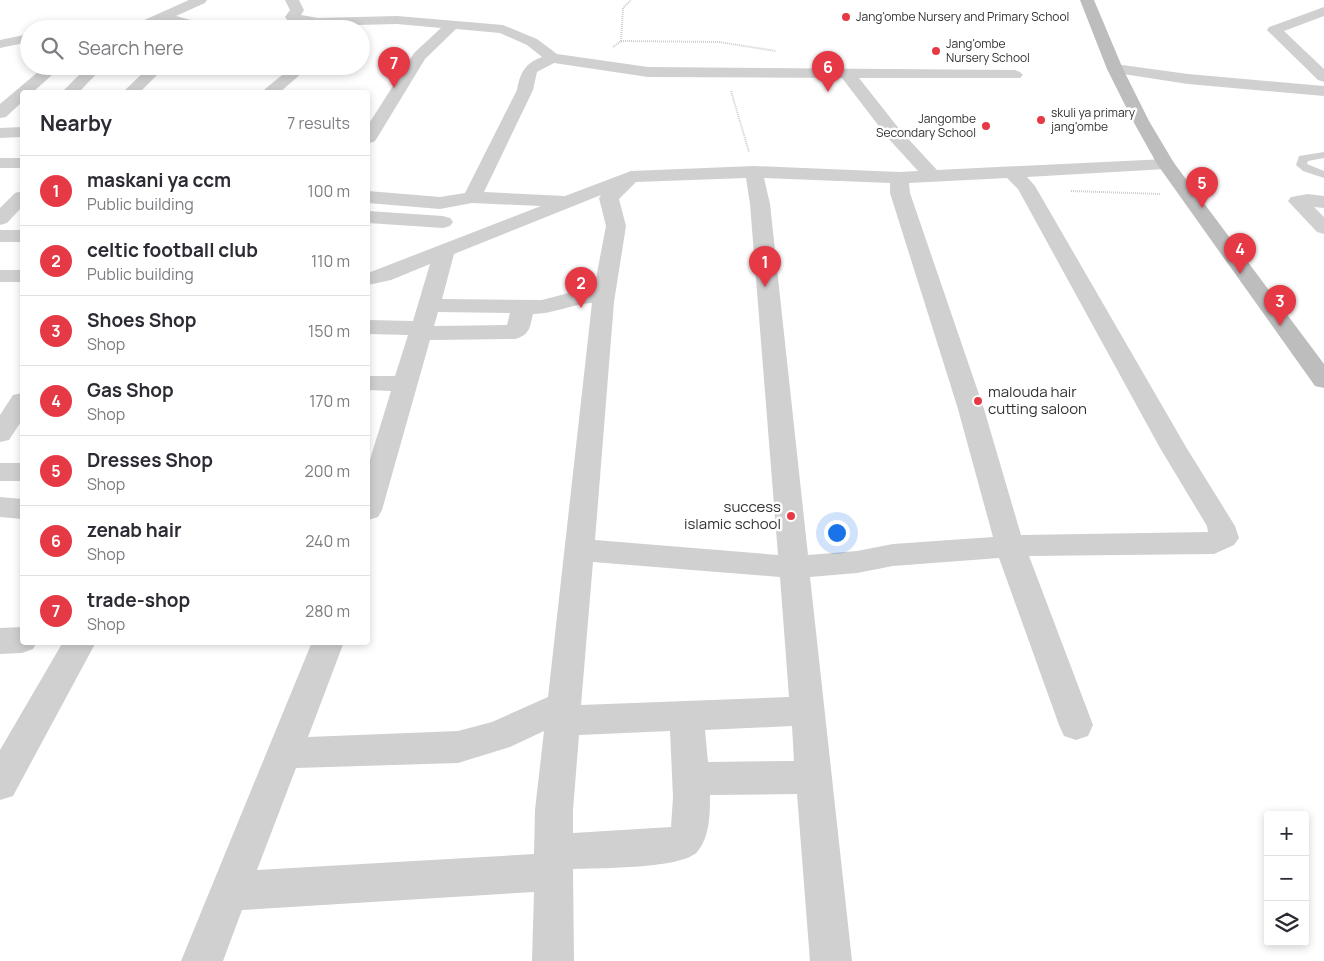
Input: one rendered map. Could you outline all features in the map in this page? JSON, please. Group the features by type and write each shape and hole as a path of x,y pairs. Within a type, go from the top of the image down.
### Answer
{"main road":[{"path":"1087,0 1115,69 1141,121 1166,164 1324,380"}],"street":[{"path":"157,20 200,0"},
{"path":"292,0 297,10 292,17 308,20"},
{"path":"1324,11 1274,30 1324,77"},
{"path":"164,17 174,20"},
{"path":"370,23 397,20 503,29 532,42 553,58"},
{"path":"370,135 419,56 454,24"},
{"path":"0,44 20,40"},
{"path":"472,197 525,90 528,71 535,63 553,58 648,72 1015,75"},
{"path":"1115,69 1188,79 1324,92"},
{"path":"847,74 894,134 932,176"},
{"path":"27,90 45,75"},
{"path":"72,90 88,75"},
{"path":"133,90 149,75"},
{"path":"273,90 291,75"},
{"path":"0,113 20,96"},
{"path":"0,133 20,132"},
{"path":"0,164 20,163"},
{"path":"370,278 631,177 754,172 899,178 932,176 1018,179 1166,164"},
{"path":"754,172 760,204 831,961"},
{"path":"553,961 554,810 604,295 616,226 609,198 614,191 631,177"},
{"path":"899,178 900,193 970,409 1010,546 1076,725"},
{"path":"579,550 793,567 1010,546 1214,543 1224,538 1220,526 1018,179"},
{"path":"0,198 20,197"},
{"path":"370,197 440,203 472,197 570,201"},
{"path":"0,219 20,199"},
{"path":"387,218 400,199"},
{"path":"1324,202 1298,201 1324,228"},
{"path":"370,217 443,222"},
{"path":"0,236 20,236"},
{"path":"370,503 445,250"},
{"path":"0,276 20,276"},
{"path":"370,327 423,322 515,332 518,328 524,306 543,307 580,297 604,295"},
{"path":"370,383 405,384"},
{"path":"0,400 20,394"},
{"path":"0,434 20,404"},
{"path":"0,472 20,472"},
{"path":"0,508 20,509"},
{"path":"0,641 20,640"},
{"path":"0,784 78,645"},
{"path":"202,961 327,645"},
{"path":"284,753 458,747 498,736 564,713 686,716 807,711"},
{"path":"229,891 554,862 680,843 686,837 689,827 691,779 686,716"},
{"path":"691,779 814,777"}],"lane":[{"path":"1324,155 1303,158 1301,164 1307,169 1324,175"}],"path":[{"path":"621,41 623,8 631,0"},
{"path":"283,20 292,17"},
{"path":"589,64 621,41 700,42 757,46 782,53"},
{"path":"725,73 754,172"},
{"path":"1018,179 1076,192 1189,195"}],"place":[{"name":"Jang'ombe Nursery and Primary School","path":"846,17"},
{"name":"Jang'ombe Nursery School","path":"936,51"},
{"name":"trade-shop","path":"394,88"},
{"name":"zenab hair","path":"828,92"},
{"name":"skuli ya primary jang'ombe","path":"1041,120"},
{"name":"Jangombe Secondary School","path":"986,126"},
{"name":"Dresses Shop","path":"1202,208"},
{"name":"Gas Shop","path":"1240,274"},
{"name":"maskani ya ccm","path":"765,287"},
{"name":"celtic football club","path":"581,308"},
{"name":"Shoes Shop","path":"1280,326"},
{"name":"malouda hair cutting saloon","path":"978,401"},
{"name":"success islamic school","path":"791,516"}]}
